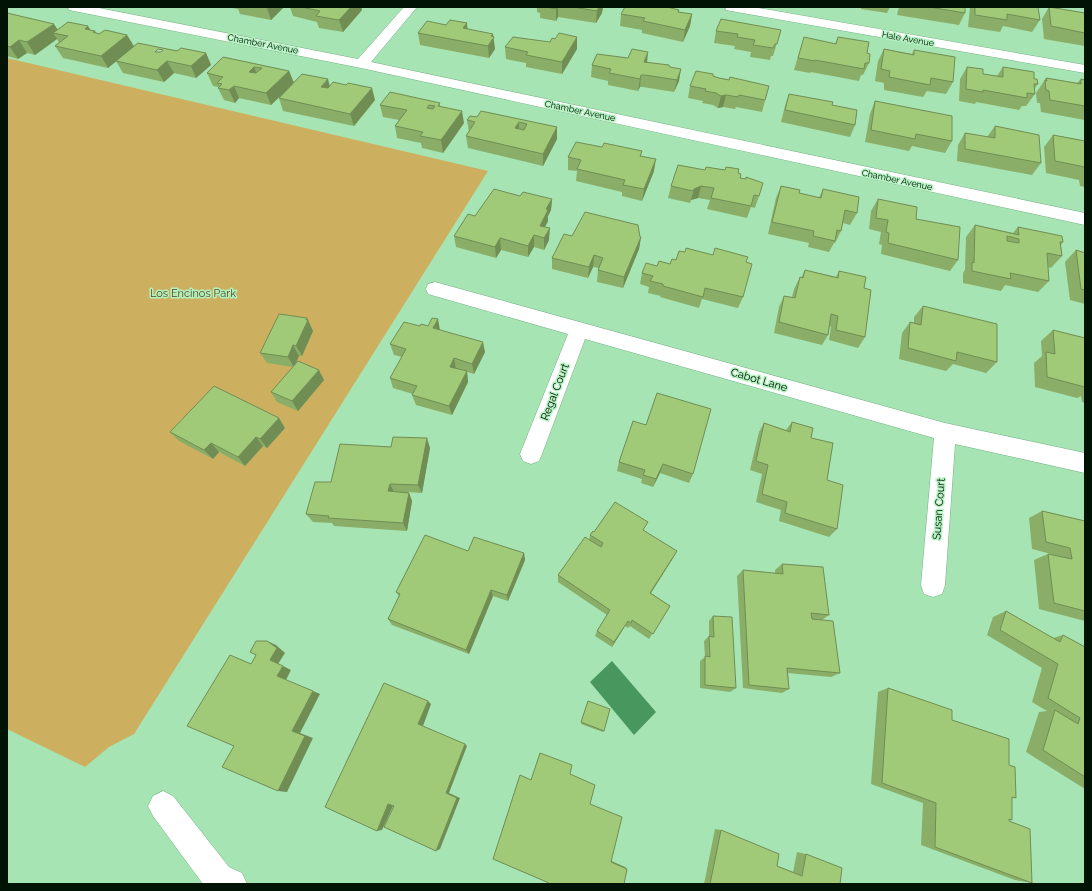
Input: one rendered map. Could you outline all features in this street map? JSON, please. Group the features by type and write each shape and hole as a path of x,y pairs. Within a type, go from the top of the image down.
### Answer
{"street":[{"name":"Chamber Avenue","path":"74,7 361,64 810,162 1085,219"},
{"path":"361,64 412,7"},
{"name":"Hale Avenue","path":"731,7 1085,69"},
{"name":"Cabot Lane","path":"435,289 945,432 1085,463"},
{"name":"Regal Court","path":"531,454 580,330"},
{"name":"Susan Court","path":"933,585 945,432"},
{"path":"163,806 218,878 231,884"}],"green space":[{"name":"Los Encinos Park","path":"7,58 488,171 134,734 109,747 85,767 7,729"}],"shaded area":[{"path":"612,661 656,712 634,735 590,682"}],"building":[{"path":"301,7 351,7 339,20 316,16 320,11"},
{"path":"546,7 557,7 556,9"},
{"path":"573,7 599,7 597,11"},
{"path":"625,7 667,7 679,10 678,12 692,14 685,30 643,21 645,18 621,14"},
{"path":"929,7 965,7 965,13"},
{"path":"975,7 1038,7 1040,20 1007,14 1007,20 975,15"},
{"path":"1049,7 1085,13 1085,33 1051,26"},
{"path":"7,13 54,24 27,42 19,40 10,47 7,46"},
{"path":"721,19 781,30 777,44 775,44 773,48 753,45 755,40 737,37 738,34 716,31"},
{"path":"450,20 467,23 463,28 493,34 491,36 494,37 488,46 418,33 427,21 446,25"},
{"path":"68,22 88,26 85,29 95,31 93,32 99,34 105,30 127,35 101,56 55,46 68,36 53,33"},
{"path":"559,33 577,37 562,62 526,55 528,52 505,47 513,37 550,42 552,38 555,39"},
{"path":"804,37 836,44 838,37 869,42 867,53 870,54 869,63 865,63 864,69 798,58"},
{"path":"138,43 177,51 181,48 206,53 191,66 167,61 157,70 116,61","holes":["158,49 163,50 161,52 155,52"]},
{"path":"632,49 648,52 644,62 669,65 670,67 681,69 677,80 645,75 641,75 640,79 609,73 611,69 592,65 597,54 628,58"},
{"path":"884,49 914,55 914,50 955,57 953,82 931,78 930,85 889,77 890,71 881,69"},
{"path":"223,57 289,71 266,93 234,86 229,90 218,88 222,84 217,83 223,77 207,73","holes":["254,67 262,68 256,73 249,72"]},
{"path":"967,67 983,69 983,74 1003,77 1003,67 1034,72 1034,79 1037,79 1038,84 1034,84 1035,94 1027,93 1027,98 983,90 983,92 966,89"},
{"path":"696,71 713,74 713,76 719,78 729,80 730,77 769,86 765,100 739,95 738,97 726,95 721,96 716,93 705,91 706,89 690,86"},
{"path":"302,74 328,79 321,87 328,88 333,82 346,85 348,83 372,88 350,114 279,98"},
{"path":"1046,78 1081,84 1081,79 1085,80 1085,106 1050,100 1049,91 1046,90"},
{"path":"390,92 440,103 438,106 462,111 441,140 420,136 423,132 395,126 407,110 380,105","holes":["429,105 435,106 433,109 427,108"]},
{"path":"789,94 833,102 832,105 857,110 855,125 785,110"},
{"path":"875,101 952,116 952,141 916,134 915,139 871,130"},
{"path":"481,111 557,127 543,154 466,136 475,122 467,120 470,116 477,117","holes":["519,122 527,124 524,130 515,128"]},
{"path":"995,126 1039,135 1041,163 965,149 965,133 995,138"},
{"path":"1053,135 1085,141 1085,167 1055,161"},
{"path":"576,142 602,147 604,143 642,151 640,156 656,159 644,189 623,185 625,180 577,169 581,160 568,157"},
{"path":"678,165 705,170 706,167 725,170 726,167 739,169 738,173 741,174 740,178 746,179 746,177 763,183 759,196 754,195 751,206 711,198 714,188 701,186 693,191 671,186"},
{"path":"781,186 800,190 799,193 821,198 823,189 859,197 857,213 845,210 841,231 837,230 835,241 813,236 814,231 772,222"},
{"path":"494,189 520,196 523,192 552,199 546,209 548,210 540,226 550,228 544,238 534,235 528,246 500,238 495,247 454,236 468,214 475,216"},
{"path":"878,199 917,207 916,219 960,227 958,260 888,243 889,233 886,232 888,220 876,218"},
{"path":"585,212 638,225 641,237 624,277 598,270 603,258 594,255 589,267 552,258 564,234 572,236"},
{"path":"975,225 1019,235 1018,227 1062,236 1063,242 1060,242 1062,256 1047,253 1049,281 1010,273 1011,279 972,271 972,262 974,263","holes":["1007,236 1019,239 1019,243 1007,241"]},
{"path":"686,248 713,255 715,248 748,257 746,262 752,264 743,297 705,288 703,297 650,281 653,276 642,273 646,263 657,266 659,261 670,264 672,259 676,260 679,251 685,252"},
{"path":"1076,250 1085,253 1085,290 1081,289"},
{"path":"805,270 838,278 839,271 866,277 864,288 871,290 865,337 836,330 838,316 831,314 828,335 779,322 784,296 795,298 800,277 803,278"},
{"path":"923,306 997,324 997,362 957,352 956,361 908,348 910,322 921,325"},
{"path":"279,314 307,318 306,320 308,320 296,346 293,345 288,357 260,353"},
{"path":"432,318 438,319 433,328 483,342 472,364 454,358 450,367 467,371 449,406 412,395 417,386 390,378 406,349 390,344 404,322 420,326 421,324 428,326"},
{"path":"1053,330 1085,338 1085,387 1047,377 1046,352 1055,354"},
{"path":"298,361 319,370 292,401 271,392"},
{"path":"214,386 279,418 260,439 256,437 238,457 211,443 204,450 170,432"},
{"path":"657,393 711,409 693,474 663,464 656,479 643,475 645,470 619,462 633,421 646,425"},
{"path":"792,422 813,428 811,438 833,443 827,480 843,485 837,529 785,513 787,502 762,494 768,465 756,461 764,423 790,432"},
{"path":"393,437 427,438 418,485 390,484 388,491 409,493 403,523 328,518 329,516 306,514 315,482 331,482 340,444 391,447"},
{"path":"615,502 648,522 643,530 677,551 650,593 670,606 653,634 632,620 631,623 628,621 614,642 597,631 610,610 558,575 585,537 601,547 603,543 590,535 593,531 594,532"},
{"path":"1042,511 1085,521 1085,611 1054,603 1048,554 1072,559 1070,548 1046,542"},
{"path":"425,535 468,551 474,537 524,553 507,595 491,590 466,650 388,619 400,594 396,592"},
{"path":"782,564 823,567 829,615 811,613 812,619 833,621 840,673 787,668 789,689 749,685 743,570 783,574"},
{"path":"1006,611 1060,642 1063,635 1085,647 1085,777 1043,750 1055,710 1078,724 1080,718 1048,698 1058,664 1000,630"},
{"path":"713,616 732,617 736,688 705,685 705,656 710,657 709,636 714,637"},
{"path":"256,641 267,641 277,648 270,660 283,666 277,676 313,691 292,731 305,736 278,791 222,767 234,746 187,726 230,655 251,664 256,655 250,652"},
{"path":"384,683 428,701 418,724 465,744 446,793 457,798 436,851 384,827 394,806 388,804 377,831 325,807"},
{"path":"888,688 952,710 952,720 1009,739 1009,765 1015,767 1016,798 1012,797 1012,820 1009,819 1009,821 1030,829 1032,883 935,847 936,803 882,783"},
{"path":"588,701 610,709 604,731 581,722"},
{"path":"540,753 572,765 570,774 595,785 590,804 622,817 611,862 627,869 624,884 549,884 493,859 520,775 531,780"},
{"path":"721,830 779,854 777,866 802,876 806,854 842,868 840,884 710,884"}]}
